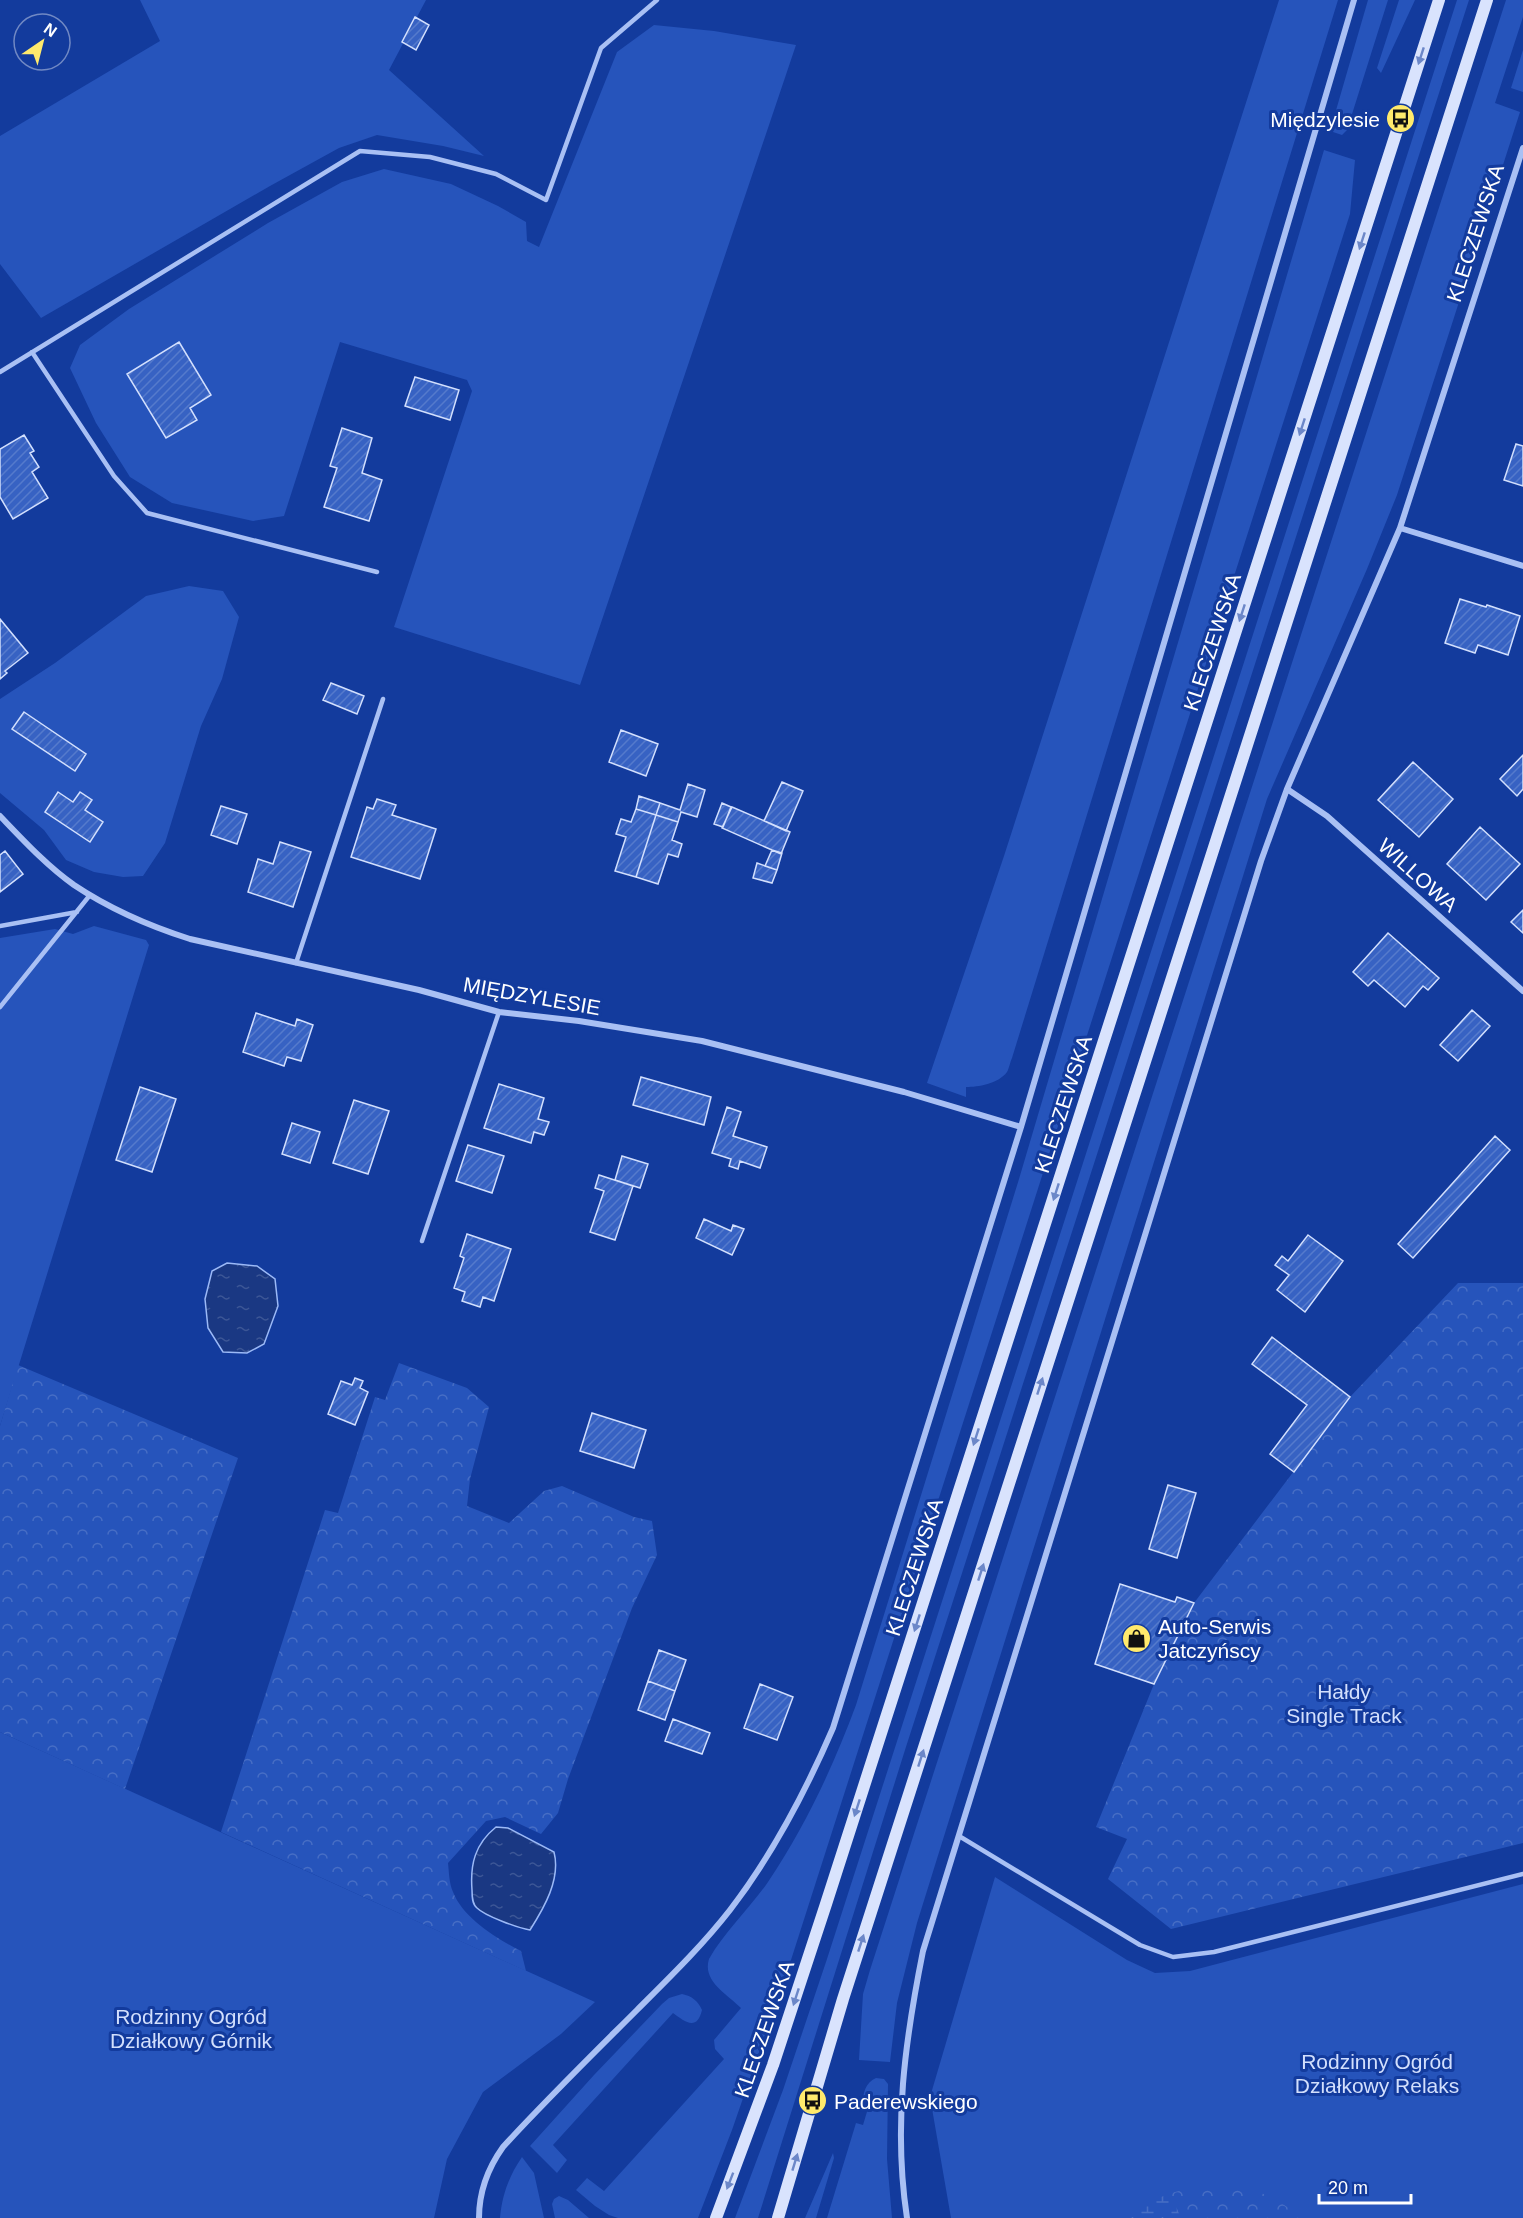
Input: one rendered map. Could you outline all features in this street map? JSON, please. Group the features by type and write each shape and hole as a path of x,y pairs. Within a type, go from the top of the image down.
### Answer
{"main road":[{"name":"KLECZEWSKA","path":"716,2218 773,2065 823,1913 1439,0"},
{"path":"778,2218 847,1988 1487,0"}],"street":[{"name":"KLECZEWSKA","path":"479,2218 487,2177 503,2147 710,1933 762,1864 802,1798 833,1728 848,1688 1021,1126 1354,0"},
{"name":"KLECZEWSKA","path":"907,2218 900,2130 908,2030 923,1951 1257,872 1287,789 1400,528 1523,148"},
{"path":"1400,528 1523,566"},
{"name":"WILLOWA","path":"1287,789 1327,816 1523,992"},
{"name":"MIĘDZYLESIE","path":"0,816 72,884 128,915 190,939 419,990 499,1012 579,1021 702,1041 904,1092 1021,1126"}],"lane":[{"path":"0,372 360,151 430,157 463,165 496,174 546,200 601,48 657,0"},
{"path":"33,352 114,476 147,513 377,572"},
{"path":"296,963 383,699"},
{"path":"0,1007 90,895"},
{"path":"0,927 76,912"},
{"path":"422,1241 499,1012"},
{"path":"958,1836 1140,1945 1173,1957 1214,1952 1523,1874"}],"green space":[{"path":"140,0 426,0 389,70 484,156 443,146 377,135 339,148 41,318 0,264 0,136 160,41"},
{"path":"1279,0 1338,0 1007,1072 993,1082 966,1087 966,1097 927,1083 1004,856"},
{"path":"1368,0 1388,0 1347,130 1342,135 1330,131"},
{"path":"1399,0 1415,0 1381,73 1377,68"},
{"path":"1457,0 1469,0 905,1750 758,2218 735,2218 783,2090 827,1959"},
{"path":"1506,0 1523,0 1523,17 1495,103 1520,112 1397,495 1267,799 917,1923 897,2003 890,2062 859,2060 863,1994 870,1970"},
{"path":"654,25 714,31 796,45 580,685 394,627 472,391 467,380 340,342 284,516 253,521 172,503 130,477 96,423 70,368 80,345 129,309 268,223 342,182 384,169 451,184 498,206 526,222 527,241 539,247 617,52"},
{"path":"1523,50 1523,92 1511,88"},
{"path":"1324,150 1355,160 1350,214 791,1960 732,2130 698,2218 618,2218 609,2215 576,2190 587,2178 604,2191 724,2059 715,2049 714,2040 741,2008 712,1980 708,1967 709,1959 722,1939 768,1882 794,1840 828,1774 856,1705 1019,1179"},
{"path":"189,586 223,591 239,617 222,679 201,726 165,843 143,876 123,877 94,872 66,860 44,830 0,793 0,699 55,663 146,596"},
{"path":"94,926 146,940 149,945 0,1426 0,938 55,929 73,934"},
{"name":"Hałdy Single Track","path":"1458,1283 1523,1283 1523,1843 1171,1929 1108,1879 1127,1839 1096,1827 1154,1684 1194,1603 1350,1397"},
{"path":"399,1363 467,1388 489,1407 470,1479 467,1506 509,1523 544,1491 562,1486 634,1517 652,1521 657,1555 632,1608 568,1779 558,1813 541,1834 505,1817 486,1821 448,1863 451,1885 458,1902 482,1927 521,1951 526,1971 221,1832 325,1510 338,1513 375,1397 385,1400"},
{"path":"18,1365 238,1458 125,1789 0,1732 0,1426"},
{"name":"Rodzinny Ogród Działkowy Górnik","path":"0,1732 595,2002 561,2034 483,2092 447,2159 434,2218 0,2218"},
{"name":"Rodzinny Ogród Działkowy Relaks","path":"995,1877 1127,1960 1155,1973 1190,1971 1523,1884 1523,2218 951,2218 930,2097"},
{"path":"682,1994 697,2002 702,2010 700,2017 694,2023 690,2023 673,2013 553,2145 567,2160 557,2173 530,2146 662,2004 669,1998"},
{"path":"876,2078 884,2079 888,2084 887,2159 892,2218 827,2218 856,2123 863,2125 869,2105 862,2103 864,2092 869,2082"},
{"path":"833,2153 834,2158 816,2218 805,2218"},
{"path":"522,2157 534,2173 544,2218 500,2218 507,2186"},
{"path":"1231,2186 1259,2192 1278,2201 1303,2218 1180,2218 1171,2193"},
{"path":"1171,2193 1180,2218 1121,2218 1129,2210"},
{"path":"559,2196 568,2200 589,2218 555,2218 552,2204"}],"water":[{"path":"227,1263 257,1266 275,1279 278,1306 264,1344 247,1353 223,1352 208,1328 205,1299 212,1271"},
{"path":"496,1827 508,1828 554,1852 556,1862 550,1893 530,1930 487,1915 473,1902 472,1872 475,1855 483,1840"}],"building":[{"path":"415,17 429,25 416,50 402,42"},
{"path":"179,342 211,395 190,408 197,420 166,438 127,374"},
{"path":"415,377 459,390 450,420 405,406"},
{"path":"342,428 372,438 362,473 382,480 369,521 324,507 337,468 330,466"},
{"path":"24,435 34,451 30,453 39,467 32,472 48,498 13,519 0,497 0,449"},
{"path":"1516,444 1523,446 1523,486 1504,480"},
{"path":"1460,599 1520,616 1508,655 1478,645 1475,653 1445,643"},
{"path":"0,619 28,653 5,671 7,673 0,679"},
{"path":"331,683 364,696 357,714 323,700"},
{"path":"24,712 86,754 75,771 12,729"},
{"path":"621,730 658,744 646,776 609,762"},
{"path":"1523,755 1523,789 1517,796 1500,779"},
{"path":"1413,762 1453,799 1419,837 1378,800"},
{"path":"782,782 803,791 786,831 764,821"},
{"path":"688,784 705,790 697,817 681,812 678,822 656,815 660,803 680,810"},
{"path":"58,792 73,802 80,792 92,800 85,810 103,822 90,842 45,812"},
{"path":"639,796 660,803 656,815 636,809"},
{"path":"377,799 396,805 392,815 436,829 420,879 351,857 367,807 373,809"},
{"path":"722,803 731,807 723,827 714,824"},
{"path":"221,806 247,814 237,844 211,835"},
{"path":"732,807 790,832 781,854 722,828"},
{"path":"636,809 656,815 636,877 615,871 626,837 616,834 621,819 631,822"},
{"path":"656,815 678,822 672,840 682,844 678,857 668,854 658,884 636,877"},
{"path":"1480,827 1520,864 1486,900 1447,864"},
{"path":"280,842 311,852 293,907 248,892 258,859 273,864"},
{"path":"772,850 782,853 777,870 765,866"},
{"path":"5,851 23,874 0,892 0,855"},
{"path":"757,863 777,870 772,883 753,878"},
{"path":"1523,910 1523,933 1511,922"},
{"path":"1388,933 1439,978 1428,990 1423,986 1405,1007 1374,980 1368,986 1353,972"},
{"path":"1472,1010 1490,1026 1458,1061 1440,1045"},
{"path":"256,1013 295,1026 297,1019 313,1025 301,1061 287,1057 284,1066 243,1052"},
{"path":"641,1077 711,1097 704,1125 633,1105"},
{"path":"499,1084 544,1098 538,1119 549,1122 544,1135 534,1132 531,1143 484,1128"},
{"path":"140,1087 176,1099 152,1172 116,1160"},
{"path":"354,1100 389,1111 368,1174 333,1163"},
{"path":"727,1107 741,1112 733,1136 767,1147 760,1168 740,1161 738,1169 729,1166 731,1159 712,1153"},
{"path":"292,1123 320,1132 310,1163 282,1154"},
{"path":"1495,1136 1510,1150 1413,1258 1398,1244"},
{"path":"468,1145 504,1156 492,1193 456,1181"},
{"path":"622,1156 648,1164 640,1188 615,1180"},
{"path":"599,1175 633,1186 615,1240 590,1232 604,1191 595,1188"},
{"path":"704,1219 731,1231 733,1225 744,1229 732,1255 696,1238"},
{"path":"467,1234 511,1249 494,1301 483,1297 480,1307 462,1301 465,1292 454,1288 464,1258 460,1256"},
{"path":"1308,1235 1343,1261 1305,1312 1277,1290 1289,1275 1275,1265 1282,1256 1288,1261"},
{"path":"1272,1337 1350,1397 1294,1472 1270,1454 1307,1405 1252,1364"},
{"path":"355,1378 363,1381 360,1388 368,1392 355,1425 328,1414 341,1381 352,1385"},
{"path":"592,1413 646,1430 634,1468 580,1451"},
{"path":"1168,1485 1196,1493 1177,1558 1149,1549"},
{"path":"1120,1584 1175,1602 1177,1597 1194,1603 1154,1684 1095,1664"},
{"path":"659,1650 686,1660 675,1691 648,1681"},
{"path":"648,1681 675,1691 665,1720 638,1710"},
{"path":"760,1684 793,1697 777,1740 744,1728"},
{"path":"673,1719 710,1733 702,1754 665,1741"}],"place":[{"name":"Międzylesie","path":"1401,119"},
{"name":"Auto-Serwis Jatczyńscy","path":"1137,1638"},
{"name":"Paderewskiego","path":"813,2101"}]}
